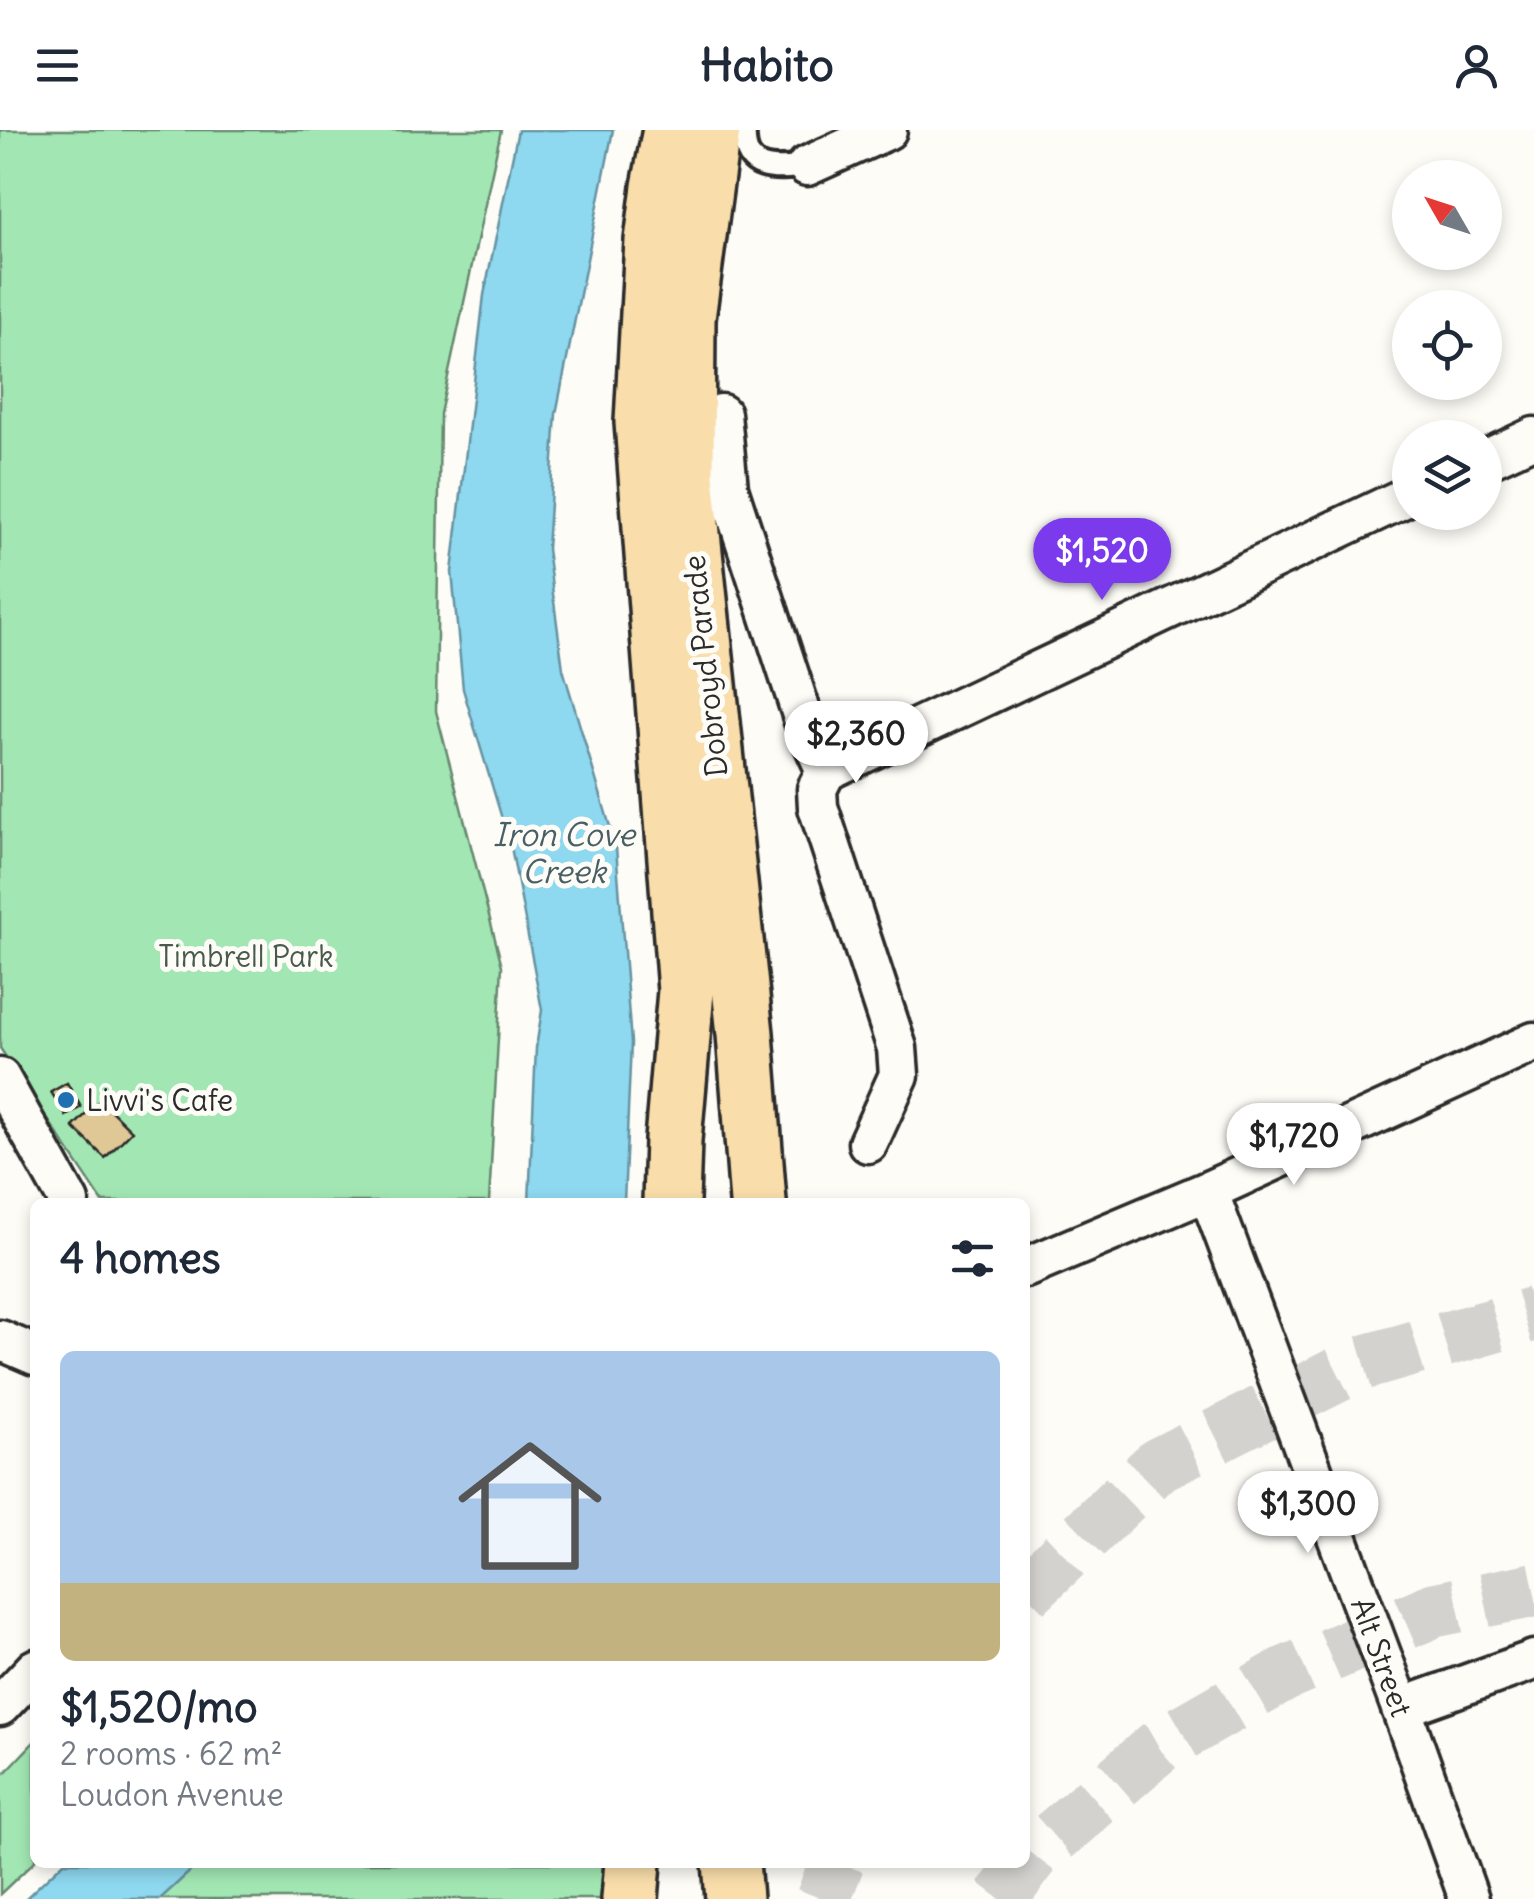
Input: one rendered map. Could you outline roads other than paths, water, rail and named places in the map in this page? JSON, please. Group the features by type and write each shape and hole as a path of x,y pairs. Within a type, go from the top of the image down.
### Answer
{"highway":[{"name":"Dobroyd Parade","path":"671,130 654,241 644,422 686,991 671,1198"},
{"name":"Dobroyd Parade","path":"712,130 687,318 686,477 737,956 758,1198"},
{"path":"686,991 707,1136 708,1198"},
{"path":"630,1899 633,1868"},
{"path":"666,1899 668,1868"},
{"path":"730,1868 731,1899"}],"street":[{"path":"806,166 887,130"},
{"name":"Dobroyd Parade","path":"721,414 728,488 806,727 826,771 817,789 818,807 897,1048 899,1075 868,1143"},
{"path":"1502,452 1534,437"},
{"path":"826,771 1392,504"},
{"path":"1030,1266 1208,1191 1534,1042"},
{"path":"0,1078 67,1198"},
{"name":"Alt Street","path":"1208,1191 1470,1899"},
{"path":"0,1340 30,1353"},
{"path":"1401,1708 1534,1660"},
{"path":"0,1706 30,1674"}],"lane":[{"path":"746,130 744,144 751,158 763,167 776,170 806,166"}],"water":[{"name":"Iron Cove Creek","path":"518,130 613,130 556,414 547,549 563,669 616,847 631,1043 624,1198 529,1198 536,1048 542,1010 512,852 463,689 452,572 484,295"},
{"path":"58,1868 194,1868 160,1899 25,1899"}],"tunnel":[{"path":"1030,1588 1158,1465 1359,1364 1534,1314"},
{"path":"1030,1859 1158,1747 1285,1674 1434,1610 1534,1590"},
{"path":"823,1899 835,1868"},
{"path":"1000,1899 1023,1868"}],"place":[{"name":"Livvi's Cafe","path":"66,1100"}],"park label":[{"name":"Timbrell Park","path":"246,956"}]}
